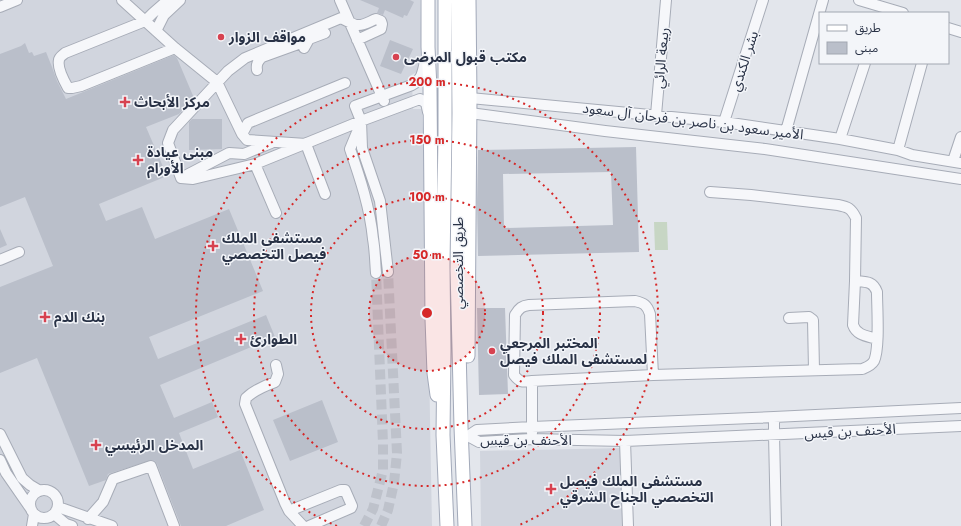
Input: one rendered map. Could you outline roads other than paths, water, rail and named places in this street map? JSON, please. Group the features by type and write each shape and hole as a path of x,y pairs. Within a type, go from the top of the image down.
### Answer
{"main road":[{"path":"428,0 432,319 434,365 443,435"},
{"name":"طريق التخصصي","path":"445,0 443,435 447,526"},
{"name":"طريق التخصصي","path":"458,0 459,113 457,270 464,432 465,526"},
{"path":"464,432 468,349 470,114 469,0"}],"street":[{"path":"0,7 17,0"},
{"path":"153,13 156,0"},
{"path":"168,0 145,21 65,53 59,60 59,66 63,80 68,88 72,88 81,86 175,48"},
{"path":"156,31 164,15 180,0"},
{"path":"340,0 382,96 387,111"},
{"name":"ربيعة الرائي","path":"656,115 666,0"},
{"name":"بشر الكندي","path":"724,122 763,0"},
{"path":"820,12 823,0"},
{"path":"859,0 900,12"},
{"path":"127,2 145,21 175,48 217,82 242,134 247,140 306,144"},
{"path":"786,131 819,14"},
{"path":"181,178 168,143 173,130 228,71 245,58 341,18 356,25 364,25 376,18 381,20 381,28 357,40"},
{"path":"949,28 961,32"},
{"path":"257,70 258,62 262,57 298,44 308,32"},
{"path":"304,48 309,39 325,33"},
{"path":"388,272 380,200 362,148 361,121 355,106 418,82 423,74 428,47"},
{"path":"840,140 865,64"},
{"path":"898,150 922,64"},
{"path":"242,134 248,123 345,83"},
{"name":"الأمير سعود بن ناصر بن فرحان آل سعود","path":"470,98 724,122 840,140 898,150 912,155 957,162"},
{"path":"181,178 193,179 255,164 420,99 426,103 430,122"},
{"name":"الأمير سعود بن ناصر بن فرحان آل سعود","path":"470,114 765,149 961,179"},
{"path":"361,121 350,149 365,196 373,238 376,273"},
{"path":"957,162 961,137"},
{"path":"181,178 230,153 244,154 273,142"},
{"path":"306,144 325,194"},
{"path":"255,164 276,213"},
{"path":"710,192 750,195 848,207 856,218 854,330 858,333 877,339"},
{"path":"0,260 19,252"},
{"path":"653,375 650,314 648,308 642,303 635,300 529,305 522,306 515,315 514,375 517,380 522,382 653,375 862,369 870,366 874,361 877,352 878,292 876,287 872,284 855,281"},
{"path":"789,318 809,317 813,320 814,370"},
{"path":"276,365 278,374 275,382 250,394 246,398 245,404 289,511 303,526"},
{"path":"531,438 532,381"},
{"name":"الأحنف بن قيس","path":"464,432 532,426 961,408"},
{"path":"774,417 776,526"},
{"name":"الأحنف بن قيس","path":"464,432 479,442 531,438 625,441 961,426"},
{"path":"0,434 22,478 40,491"},
{"path":"625,441 628,526"},
{"path":"0,460 6,473 38,517 42,518 50,516 88,518 112,526"},
{"path":"88,518 103,502 113,479 151,466 174,526"},
{"path":"289,511 344,490 352,506 351,508 309,526"},
{"path":"32,526 33,512 30,505 31,500 32,496 40,491 48,491 55,495 58,503 50,516"},
{"path":"50,516 72,526"}],"tunnel":[{"path":"381,526 388,510 394,483 397,453 388,272"},
{"path":"364,526 373,509 383,470 376,273"}],"place":[{"name":"مواقف الزوار","path":"221,37"},
{"name":"مكتب قبول المرضى","path":"396,57"},
{"name":"مركز الأبحاث","path":"125,102"},
{"name":"مبنى عيادة الأورام","path":"138,160"},
{"name":"مستشفى الملك فيصل التخصصي","path":"213,246"},
{"name":"بنك الدم","path":"45,317"},
{"name":"الطوارئ","path":"241,339"},
{"name":"المختبر المرجعي لمستشفى الملك فيصل","path":"492,351"},
{"name":"المدخل الرئيسي","path":"96,445"},
{"name":"مستشفى الملك فيصل التخصصي الجناح الشرقي","path":"551,489"}]}
